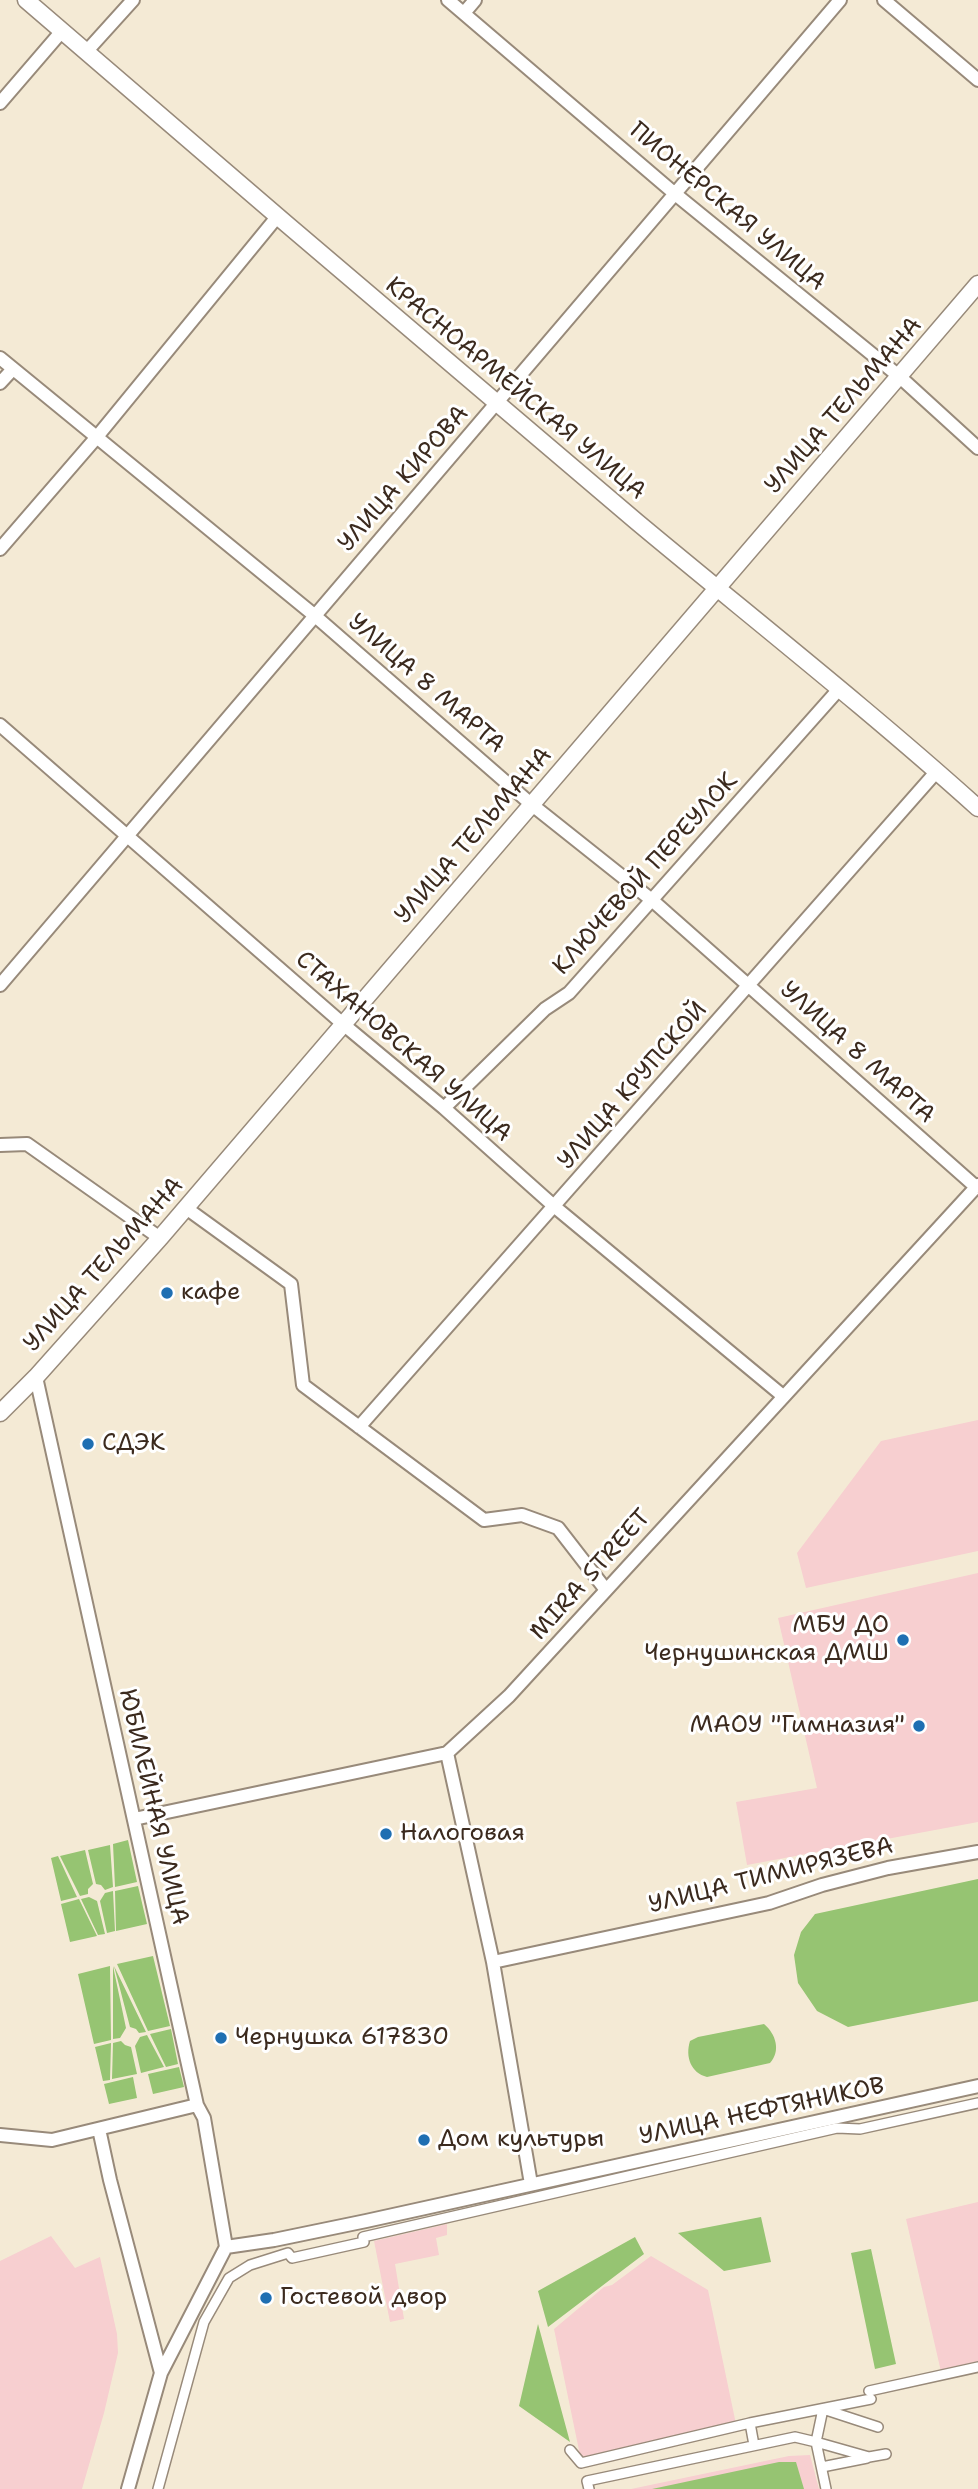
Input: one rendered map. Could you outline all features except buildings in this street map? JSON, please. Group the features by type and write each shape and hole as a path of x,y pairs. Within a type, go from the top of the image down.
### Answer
{"street":[{"name":"КРАСНОАРМЕЙСКАЯ УЛИЦА","path":"26,0 716,589 840,688 978,808"},
{"path":"86,52 133,0"},
{"name":"ПИОНЕРСКАЯ УЛИЦА","path":"448,0 674,193 900,377 978,448"},
{"path":"464,13 475,0"},
{"name":"УЛИЦА КИРОВА","path":"0,985 840,0"},
{"path":"884,0 978,80"},
{"path":"0,103 62,31"},
{"path":"0,550 96,438 277,216"},
{"name":"УЛИЦА ТЕЛЬМАНА","path":"0,1413 36,1377 186,1208 978,284"},
{"name":"УЛИЦА 8 МАРТА","path":"0,358 314,615 531,804 653,901 977,1186"},
{"path":"0,383 13,369"},
{"name":"КЛЮЧЕВОЙ ПЕРЕУЛОК","path":"444,1108 545,1009 569,993 840,688"},
{"name":"СТАХАНОВСКАЯ УЛИЦА","path":"0,725 555,1207 782,1396"},
{"name":"УЛИЦА КРУПСКОЙ","path":"359,1427 937,771"},
{"path":"0,1145 27,1144 160,1238"},
{"name":"MIRA STREET","path":"447,1753 509,1696 977,1186"},
{"path":"186,1208 291,1284 303,1385 484,1520 522,1515 558,1528 606,1590"},
{"name":"ЮБИЛЕЙНАЯ УЛИЦА","path":"36,1377 197,2105 204,2118 226,2247"},
{"path":"134,1819 447,1753 493,1962 531,2184"},
{"name":"УЛИЦА ТИМИРЯЗЕВА","path":"493,1962 769,1903 822,1885 888,1868 978,1852"},
{"name":"УЛИЦА НЕФТЯНИКОВ","path":"226,2247 280,2238 978,2086"},
{"path":"158,2489 204,2322 229,2278 250,2265 288,2253 292,2258 364,2242 363,2236 837,2128 860,2129 978,2103"},
{"path":"0,2135 52,2140 197,2105"},
{"path":"99,2129 161,2373"},
{"path":"128,2489 161,2373 226,2247"},
{"path":"570,2450 581,2463 750,2423 823,2409 978,2367"},
{"path":"823,2409 878,2427"},
{"path":"823,2409 816,2442 826,2489"},
{"path":"750,2423 754,2445"},
{"path":"589,2489 587,2481 795,2437 869,2458"},
{"path":"822,2467 886,2454"}],"shaded area":[{"path":"978,1420 978,1551 806,1588 797,1553 881,1441"},
{"path":"978,1573 978,1822 747,1865 736,1802 817,1788 778,1618"},
{"path":"978,2202 978,2368 942,2376 906,2219"},
{"path":"447,2224 447,2235 436,2238 439,2255 395,2264 404,2319 390,2322 374,2241"},
{"path":"51,2236 75,2268 100,2257 117,2334 118,2353 82,2489 0,2489 0,2261"},
{"path":"651,2256 708,2290 736,2424 581,2460 554,2329 604,2287 612,2285"},
{"path":"810,2455 819,2489 631,2489 789,2456"}],"green space":[{"path":"128,1840 137,1882 115,1887 113,1844"},
{"path":"110,1845 113,1887 105,1890 96,1884 88,1850"},
{"path":"85,1850 93,1884 88,1889 88,1894 80,1896 60,1856"},
{"path":"58,1856 77,1897 61,1901 51,1858"},
{"path":"978,1879 978,2001 848,2027 817,2011 798,1983 794,1955 801,1932 815,1914"},
{"path":"138,1886 147,1924 116,1931 115,1891"},
{"path":"113,1891 115,1931 107,1933 100,1901 105,1893"},
{"path":"89,1897 97,1901 105,1934 98,1935 81,1899"},
{"path":"79,1899 97,1936 70,1942 61,1904"},
{"path":"153,1956 170,2026 148,2031 117,1964"},
{"path":"110,1966 111,2040 94,2044 78,1974"},
{"path":"113,1966 126,2028 120,2038 113,2039"},
{"path":"114,1966 146,2032 139,2033 130,2027"},
{"path":"764,2024 776,2043 770,2063 707,2077 693,2068 689,2058 690,2041 698,2037"},
{"path":"171,2029 178,2064 166,2067 150,2034"},
{"path":"147,2035 164,2067 141,2073 135,2046 140,2037"},
{"path":"121,2041 131,2047 137,2074 112,2079 113,2043"},
{"path":"111,2043 110,2080 103,2081 95,2047"},
{"path":"179,2067 184,2087 153,2094 148,2074"},
{"path":"133,2077 137,2098 109,2104 104,2084"},
{"path":"761,2217 771,2262 724,2271 678,2233"},
{"path":"635,2237 644,2254 548,2327 538,2291"},
{"path":"871,2249 896,2364 875,2369 851,2253"},
{"path":"538,2324 570,2442 519,2406"},
{"path":"779,2462 796,2462 804,2489 652,2489"}],"place":[{"name":"кафе","path":"167,1293"},
{"name":"СДЭК","path":"88,1444"},
{"name":"МБУ ДО Чернушинская ДМШ","path":"903,1640"},
{"name":"МАОУ \"Гимназия\"","path":"919,1726"},
{"name":"Налоговая","path":"386,1834"},
{"name":"Чернушка 617830","path":"221,2038"},
{"name":"Дом культуры","path":"424,2140"},
{"name":"Гостевой двор","path":"266,2298"}]}
